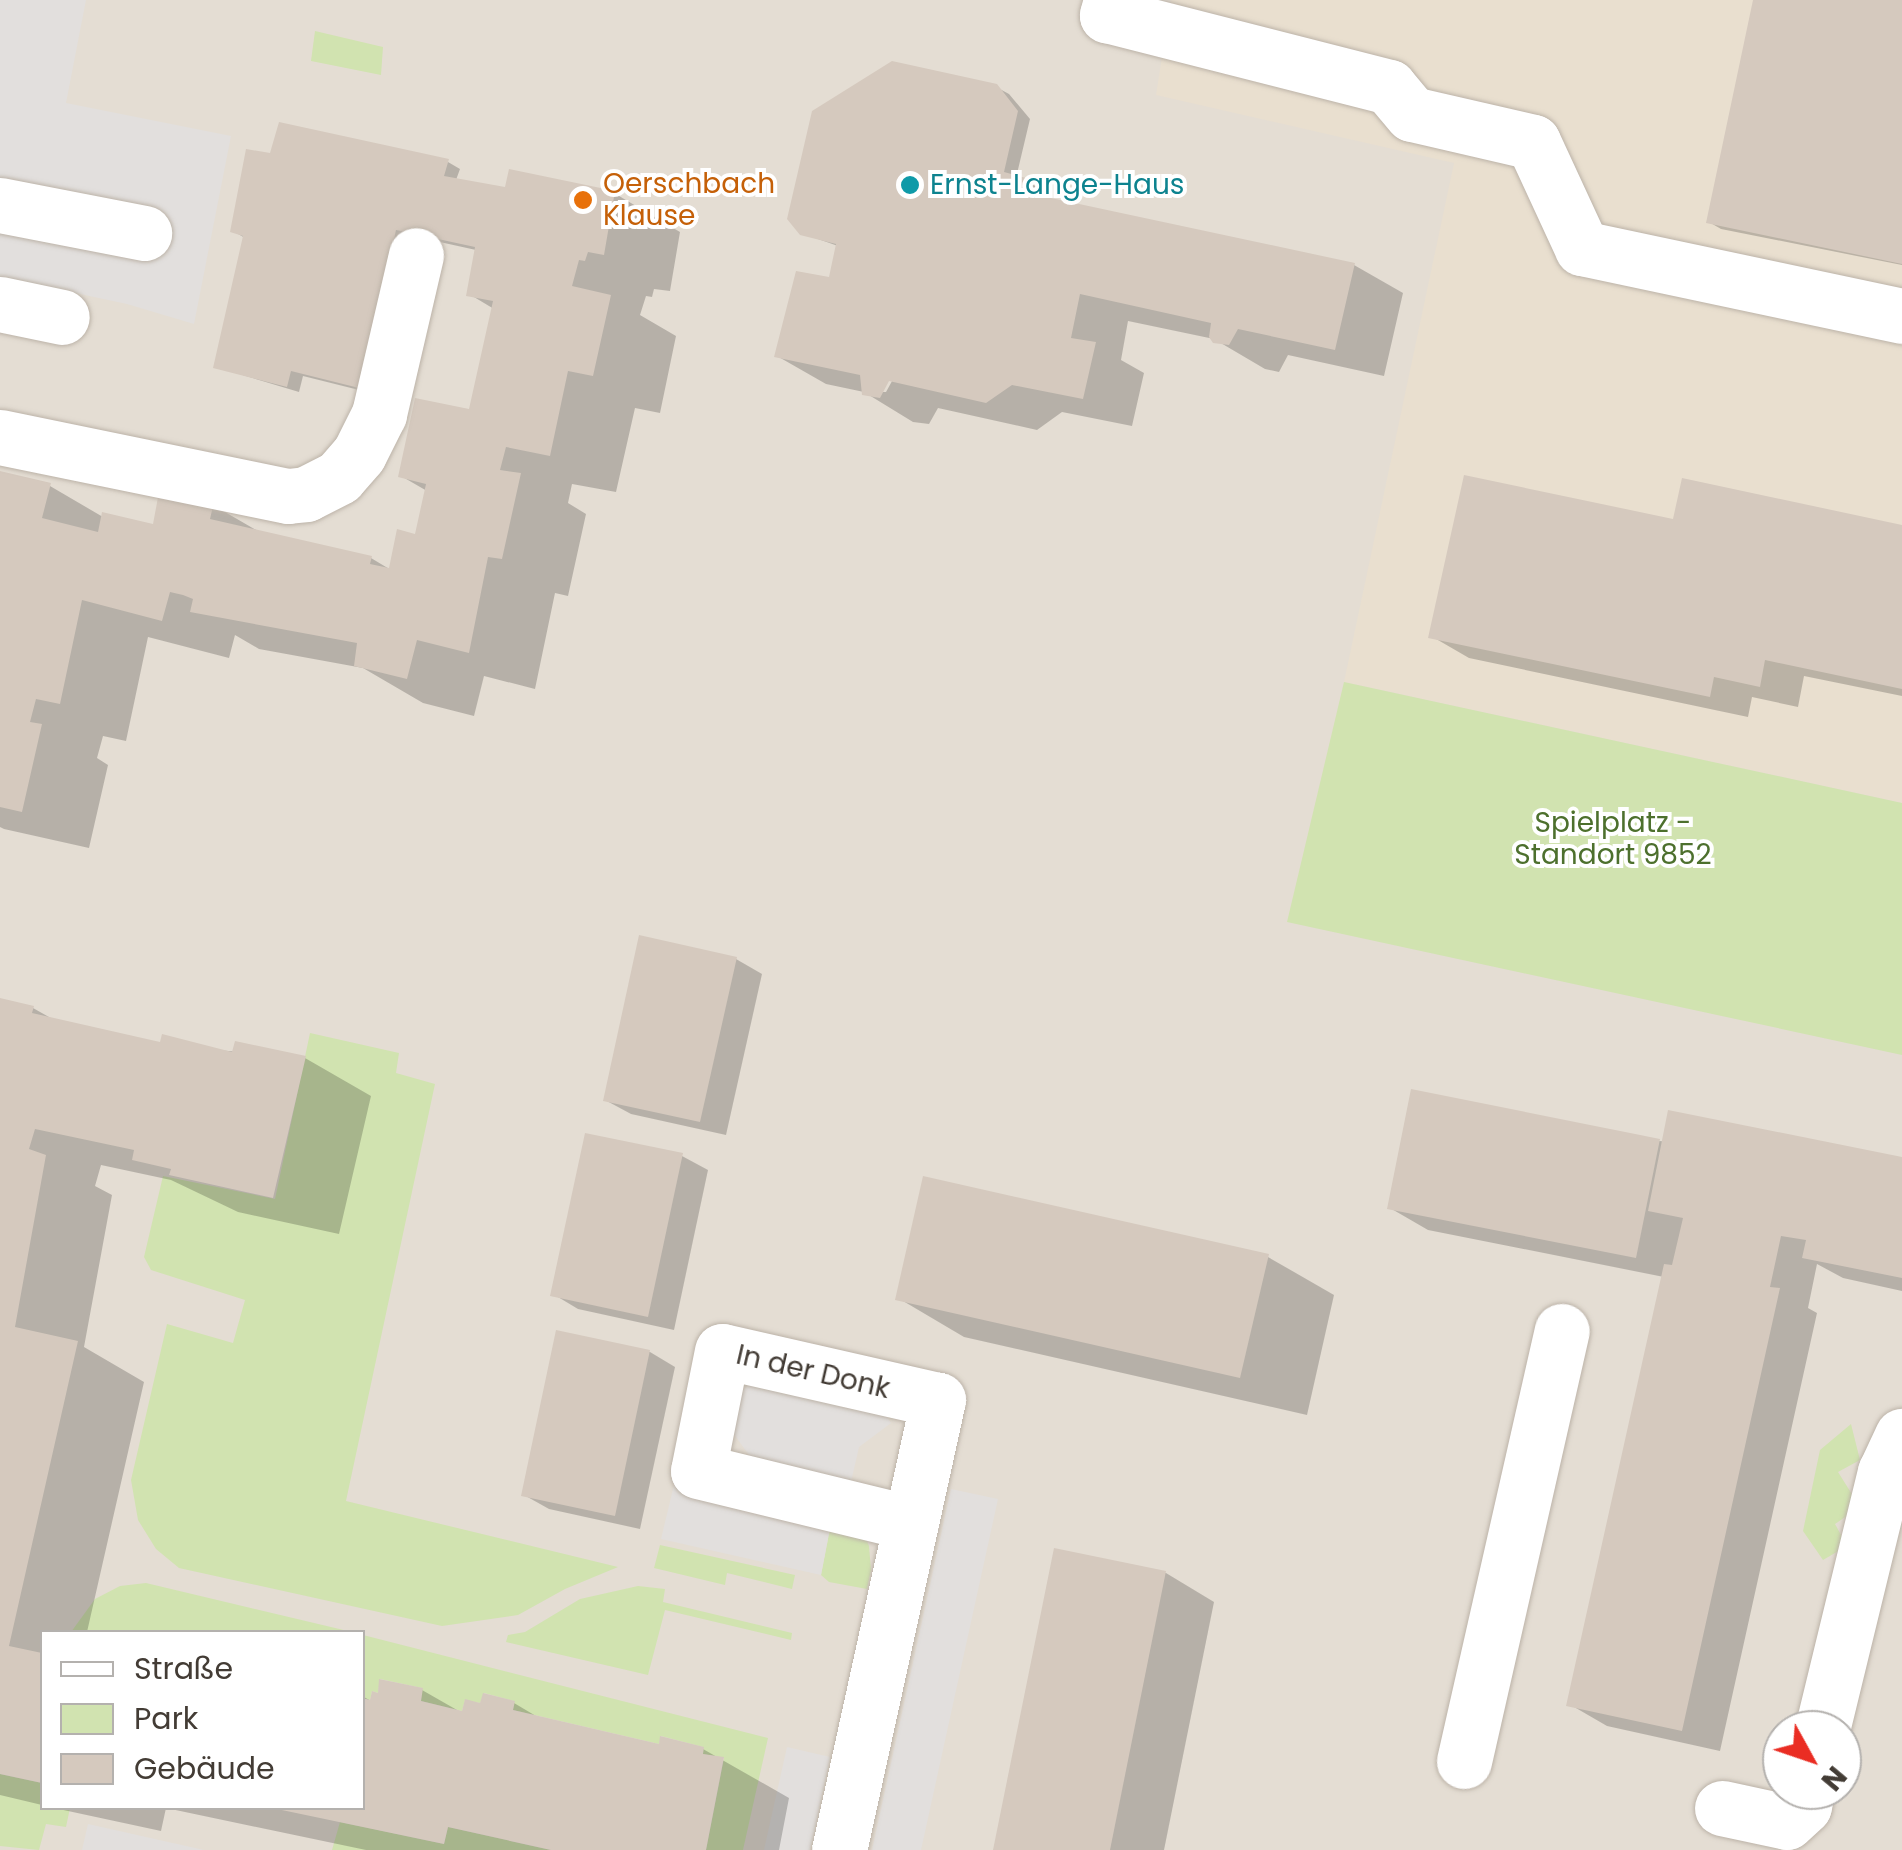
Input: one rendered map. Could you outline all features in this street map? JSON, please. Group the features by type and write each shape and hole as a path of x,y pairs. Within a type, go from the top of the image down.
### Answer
{"street":[{"path":"1111,0 1108,15 1389,87 1412,114 1533,142 1582,248 1902,316"},
{"path":"0,205 144,233"},
{"path":"0,438 288,496 306,494 338,477 359,454 379,414 416,254"},
{"path":"0,304 62,318"},
{"path":"1464,1761 1562,1332"},
{"path":"1827,1710 1885,1472 1902,1436"},
{"path":"839,1850 911,1523"},
{"path":"1722,1808 1788,1822 1800,1810"}],"shaded area":[{"path":"0,0 1902,0 1902,1850 0,1850"},
{"path":"0,0 86,0 66,103 231,136 194,324 127,304 0,277"},
{"path":"1171,0 1902,0 1902,803 1344,682 1454,163 1156,95"},
{"path":"760,1377 876,1401 891,1423 859,1447 851,1482 754,1462 731,1430 735,1396"},
{"path":"674,1485 832,1518 821,1575 661,1539"},
{"path":"951,1489 998,1499 921,1850 872,1850"},
{"path":"787,1747 830,1757 810,1850 764,1850"},
{"path":"88,1824 204,1850 82,1850"}],"green space":[{"path":"315,31 383,47 381,75 311,61"},
{"name":"Spielplatz - Standort 9852","path":"1344,682 1902,803 1902,1055 1287,922"},
{"path":"310,1033 399,1053 396,1073 435,1084 346,1501 618,1567 565,1589 518,1615 442,1626 179,1568 156,1549 138,1520 131,1480 167,1324 233,1343 245,1300 151,1270 144,1257 163,1176 275,1199"},
{"path":"1851,1424 1860,1460 1838,1472 1860,1507 1835,1524 1847,1546 1823,1560 1803,1531 1820,1450"},
{"path":"832,1518 865,1537 871,1570 867,1589 829,1582 821,1575"},
{"path":"660,1545 795,1575 792,1589 727,1573 725,1585 654,1568"},
{"path":"146,1583 344,1630 72,1630 95,1599 120,1586"},
{"path":"638,1586 665,1589 663,1602 792,1633 791,1640 665,1610 648,1675 506,1642 508,1635 525,1632 580,1599"},
{"path":"365,1636 768,1738 743,1850 706,1850 724,1758 703,1754 703,1747 661,1736 659,1744 513,1710 514,1701 484,1693 480,1703 465,1700 462,1711 421,1701 422,1688 380,1679 378,1693 372,1691 370,1700 365,1699"},
{"path":"0,1774 40,1783 40,1810 70,1810 66,1827 46,1824 39,1850 0,1846"},
{"path":"340,1822 444,1844 448,1827 551,1850 332,1850"}],"building":[{"path":"1753,0 1902,0 1902,264 1706,223"},
{"path":"892,61 997,84 1018,111 1004,172 1026,178 1023,192 1355,263 1335,350 1238,329 1229,345 1213,343 1209,337 1211,323 1080,294 1071,338 1096,342 1083,399 1012,385 986,403 889,381 880,398 862,395 860,375 774,357 796,271 829,277 836,244 800,235 787,219 812,111"},
{"path":"279,122 449,159 444,176 505,187 509,169 615,191 604,255 588,252 585,261 579,260 572,286 611,295 593,376 568,371 550,456 506,447 500,470 521,473 502,559 488,557 469,653 417,640 407,679 354,666 357,643 190,612 193,599 183,595 170,592 162,621 82,600 60,704 36,699 30,722 42,724 22,812 0,807 0,471 51,483 42,518 98,532 102,512 153,524 159,492 214,502 210,519 372,556 370,564 389,568 397,529 415,534 426,484 398,477 415,398 469,409 493,301 466,296 475,247 396,230 363,389 291,371 287,387 213,368 243,236 230,232 246,149 270,153"},
{"path":"1464,475 1673,519 1682,478 1902,525 1902,689 1765,660 1760,687 1714,677 1710,697 1428,638"},
{"path":"639,935 737,957 700,1122 603,1101"},
{"path":"0,998 34,1006 32,1013 160,1042 162,1034 232,1052 235,1041 306,1056 273,1198 169,1175 171,1169 132,1160 134,1150 35,1129 29,1149 46,1155 15,1327 78,1341 9,1646 40,1653 40,1783 0,1774"},
{"path":"1411,1089 1660,1139 1636,1258 1387,1209"},
{"path":"1668,1110 1902,1157 1902,1278 1802,1258 1806,1240 1781,1236 1770,1287 1780,1288 1682,1731 1566,1706 1664,1264 1672,1265 1683,1218 1648,1211"},
{"path":"585,1133 683,1153 648,1317 550,1296"},
{"path":"923,1176 1269,1254 1240,1378 895,1300"},
{"path":"556,1330 650,1350 615,1516 521,1496"},
{"path":"1054,1548 1166,1571 1110,1850 993,1850"},
{"path":"379,1679 423,1688 421,1701 462,1711 465,1699 480,1703 483,1693 515,1701 513,1710 659,1744 660,1736 704,1747 703,1754 724,1757 706,1850 551,1850 448,1827 444,1844 282,1810 365,1810 365,1699 370,1700 372,1691 378,1693"}],"place":[{"name":"Ernst-Lange-Haus","path":"910,185"},
{"name":"Oerschbach Klause","path":"583,200"}]}
